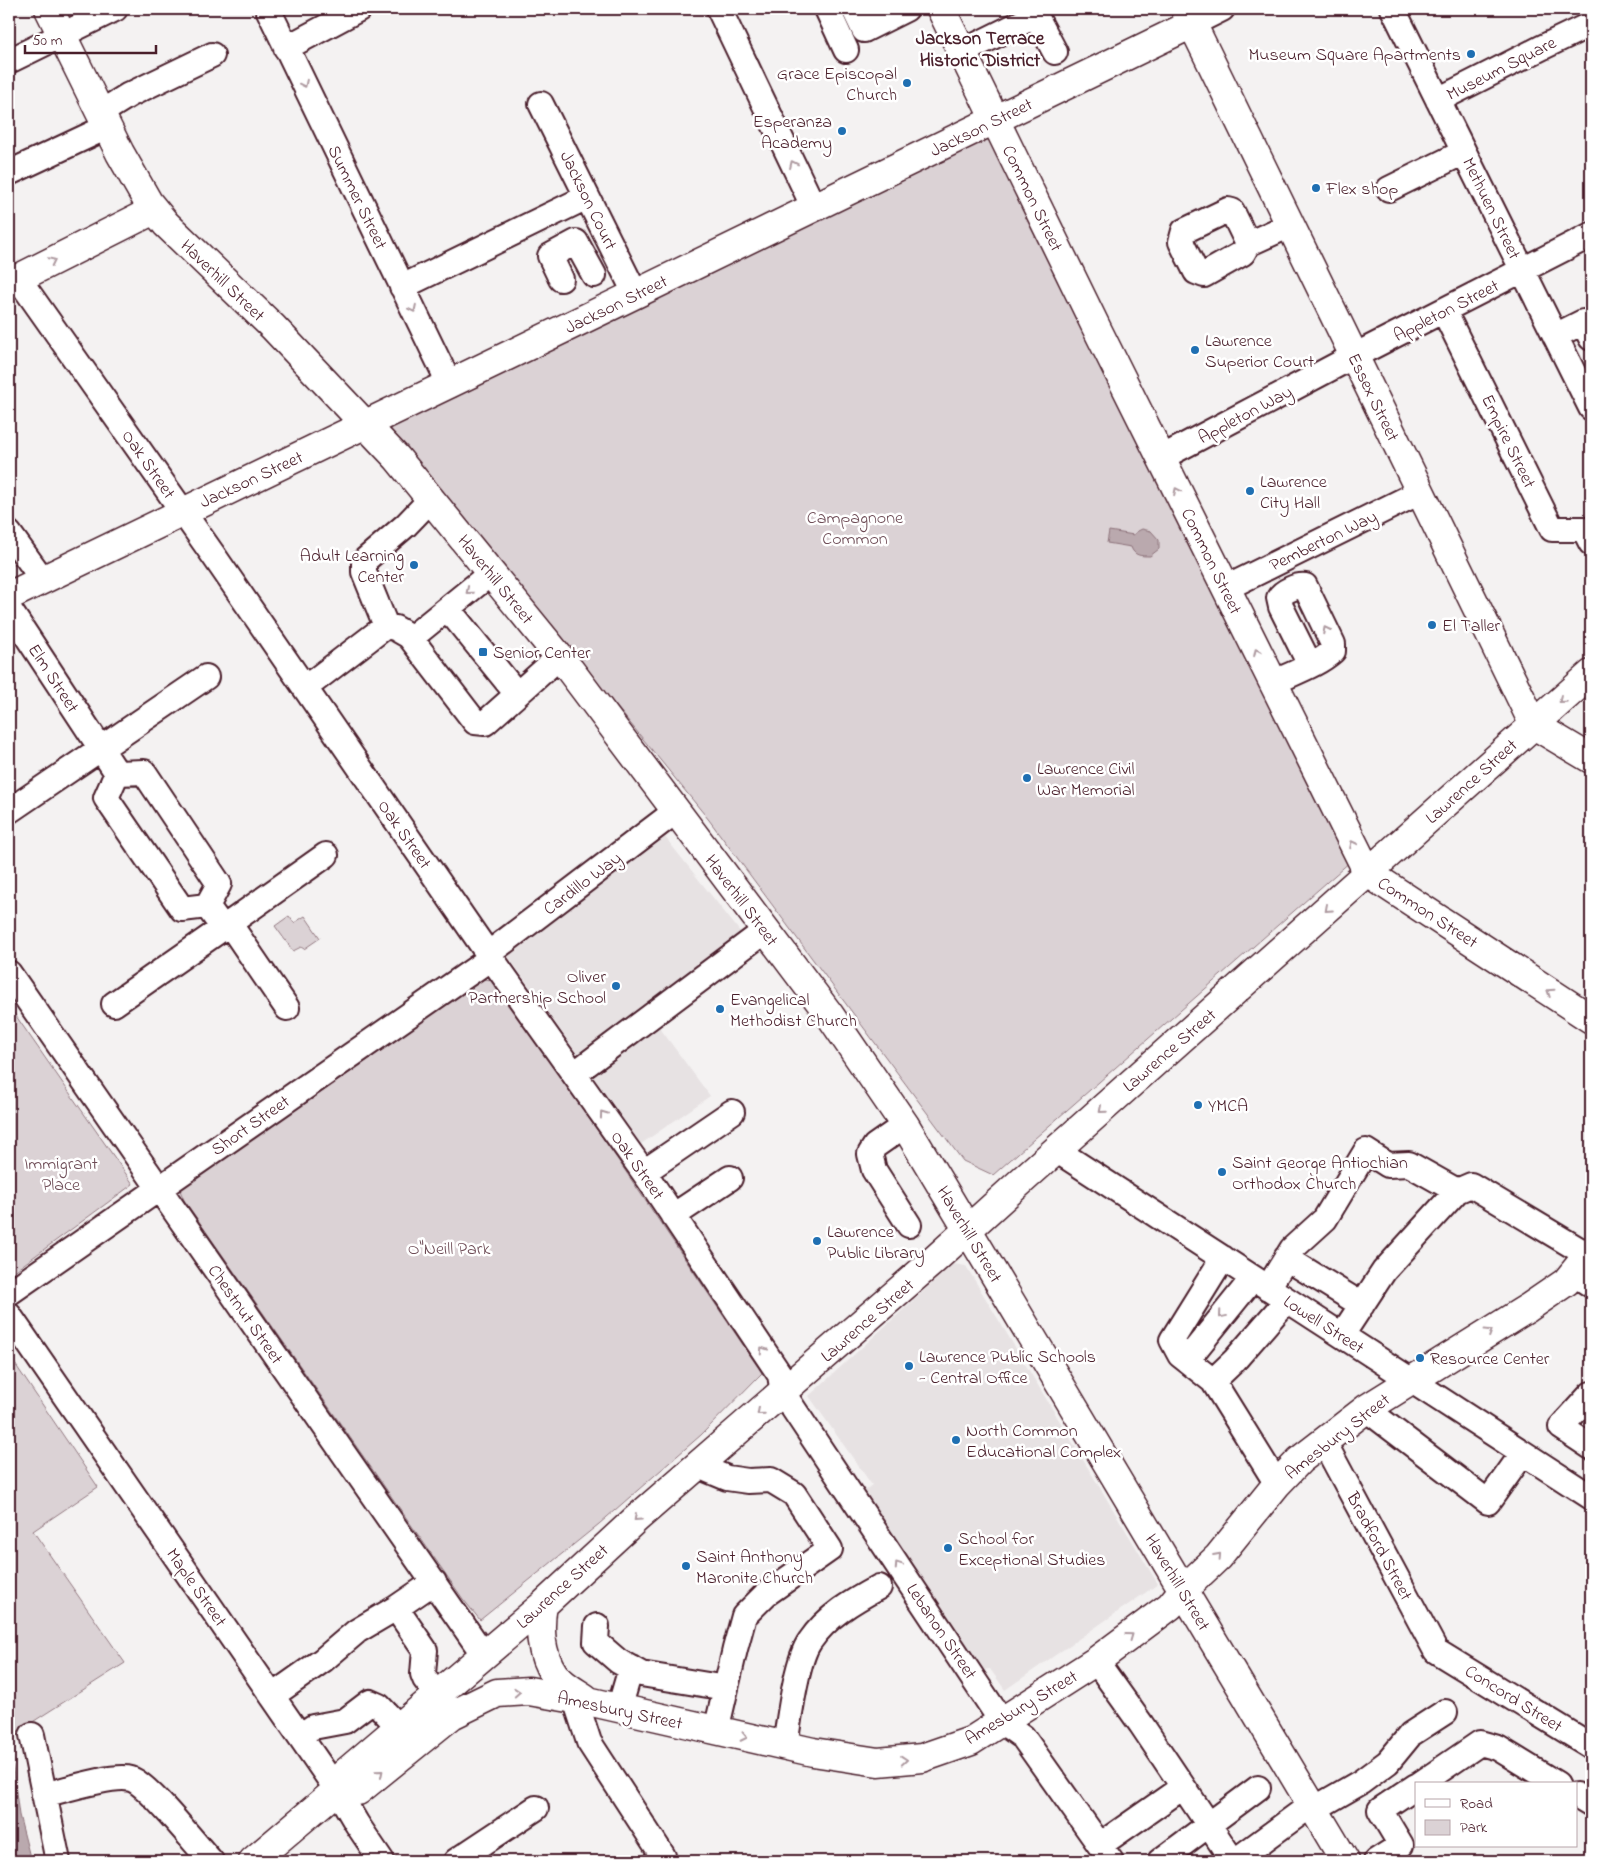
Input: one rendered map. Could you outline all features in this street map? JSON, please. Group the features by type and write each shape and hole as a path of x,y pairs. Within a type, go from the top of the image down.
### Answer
{"main road":[{"name":"Haverhill Street","path":"49,9 124,161 154,210 166,224 273,327 397,458 559,657 829,1014 905,1125 1345,1861"},
{"name":"Common Street","path":"941,9 1161,458 1368,873 1591,1019"},
{"name":"Jackson Street","path":"9,596 636,295 995,120 1188,16"},
{"name":"Essex Street","path":"1188,16 1534,725"},
{"path":"13,281 154,210"},
{"name":"Lawrence Street","path":"253,1861 338,1790 345,1773 543,1605 636,1519 968,1230 1591,674"},
{"path":"1534,725 1591,760"},
{"name":"Amesbury Street","path":"338,1790 358,1790 452,1715 497,1693 529,1691 584,1701 785,1746 878,1762 922,1758 971,1741 1096,1661 1170,1606 1183,1590 1218,1557 1277,1484 1300,1460 1366,1409 1528,1308 1586,1266"},
{"path":"543,1605 541,1636 546,1656 554,1674 584,1701"}],"street":[{"path":"9,61 115,9"},
{"name":"Summer Street","path":"268,9 450,384"},
{"path":"286,48 359,9"},
{"path":"719,9 814,208"},
{"path":"827,9 846,50"},
{"path":"854,9 864,30 899,10"},
{"name":"Jackson Street","path":"1188,16 1222,9"},
{"name":"Methuen Street","path":"1393,9 1591,408"},
{"path":"962,52 1031,18 1038,20 1055,52"},
{"name":"Museum Square","path":"1438,100 1583,28"},
{"path":"9,174 104,120 129,95 212,55"},
{"name":"Jackson Court","path":"541,104 636,295"},
{"path":"1389,190 1464,152"},
{"path":"402,287 587,197"},
{"path":"566,220 594,276"},
{"path":"1248,244 1290,225"},
{"path":"561,279 545,246 576,242 602,228"},
{"name":"Appleton Street","path":"1354,356 1591,235"},
{"name":"Oak Street","path":"13,281 183,512 489,956 644,1172 780,1375 783,1393"},
{"name":"Empire Street","path":"1444,311 1552,529 1584,529 1591,543"},
{"path":"1555,336 1583,322 1591,338"},
{"name":"Appleton Way","path":"1161,458 1354,356"},
{"name":"Pemberton Way","path":"1226,588 1420,492"},
{"path":"386,626 364,572 364,561 431,499"},
{"path":"9,533 43,580"},
{"path":"411,638 491,573"},
{"name":"Elm Street","path":"9,609 117,773"},
{"path":"448,609 517,694"},
{"path":"305,688 386,626 395,628 411,638 475,722 485,723 559,657"},
{"path":"1273,683 1310,665"},
{"path":"9,811 206,677"},
{"path":"144,772 219,884 208,906 182,909 133,838 106,798 117,773 144,772"},
{"name":"Cardillo Way","path":"489,956 676,811"},
{"path":"114,1004 326,855"},
{"path":"208,906 226,925 287,1008"},
{"path":"574,1074 766,930"},
{"name":"Short Street","path":"9,1293 489,956"},
{"name":"Chestnut Street","path":"9,972 158,1189 484,1655"},
{"path":"644,1172 732,1112"},
{"path":"905,1125 875,1146 870,1154 874,1170 909,1225"},
{"name":"Lowell Street","path":"1056,1150 1523,1453 1588,1490"},
{"path":"1213,1381 1234,1361 1269,1288 1286,1258 1292,1249 1324,1219 1366,1151 1388,1165 1409,1164 1457,1192"},
{"path":"674,1216 730,1178"},
{"path":"1342,1335 1384,1271 1457,1192 1471,1185 1586,1266"},
{"path":"1223,1258 1172,1340 1180,1354 1213,1381 1277,1484"},
{"path":"1286,1258 1362,1305"},
{"path":"1187,1360 1269,1288"},
{"name":"Maple Street","path":"9,1315 338,1790 356,1824 382,1861"},
{"name":"Lebanon Street","path":"783,1393 1002,1722 1023,1737 1106,1853"},
{"path":"1591,1394 1561,1427 1591,1446"},
{"path":"1366,1409 1488,1502 1523,1453"},
{"name":"Bradford Street","path":"1324,1442 1436,1651"},
{"path":"698,1466 727,1478 748,1482 771,1480 794,1494 830,1549 766,1594 744,1616 716,1731"},
{"path":"272,1696 323,1660 357,1632 434,1582"},
{"path":"785,1746 800,1668 808,1642 832,1616 879,1587"},
{"path":"396,1608 425,1650 423,1674 437,1695"},
{"path":"597,1626 596,1642 618,1661 641,1674 726,1688"},
{"name":"Concord Street","path":"1436,1651 1591,1746"},
{"path":"1096,1661 1234,1861 1312,1807 1361,1782 1388,1762 1411,1734 1445,1712"},
{"path":"619,1709 631,1668"},
{"path":"584,1701 589,1742 663,1856 656,1861"},
{"path":"300,1736 313,1727 345,1722 370,1702 379,1706 399,1727"},
{"path":"32,1736 58,1861"},
{"path":"1423,1782 1480,1743 1498,1748 1555,1782"},
{"path":"44,1795 114,1779 131,1779 149,1791 210,1861"},
{"path":"1106,1853 1184,1787"},
{"path":"1376,1861 1400,1845 1380,1810 1415,1787"},
{"path":"1160,1861 1258,1788"},
{"path":"1578,1796 1591,1804"},
{"path":"456,1861 536,1808"}],"shaded area":[{"path":"1142,529 1151,531 1159,540 1159,549 1150,556 1136,554 1131,547 1107,543 1109,531 1134,535"},
{"name":"Oliver Partnership School","path":"661,832 753,948 656,1023 710,1096 641,1144 503,949"},
{"name":"North Common Educational Complex","path":"953,1264 966,1266 1158,1584 1005,1690 990,1669 974,1671 857,1496 872,1485 809,1396"},
{"path":"9,1739 19,1815 31,1861 9,1861"}],"green space":[{"name":"Campagnone Common","path":"991,134 1351,861 993,1175 963,1161 709,820 384,421"},
{"path":"289,916 294,923 305,916 320,938 304,949 301,947 293,951 275,926"},
{"name":"O\"Neill Park","path":"483,979 493,980 762,1373 701,1435 599,1524 480,1620 463,1599 184,1200 179,1188 307,1099 312,1099"},
{"name":"Immigrant Place","path":"9,1006 133,1184 9,1275"},
{"path":"9,1355 98,1487 33,1531 125,1663 9,1737"}],"place":[{"name":"Museum Square Apartments","path":"1471,54"},
{"name":"Grace Episcopal Church","path":"907,83"},
{"name":"Esperanza Academy","path":"842,131"},
{"name":"Flex shop","path":"1316,188"},
{"name":"Lawrence Superior Court","path":"1195,350"},
{"name":"Lawrence City Hall","path":"1250,491"},
{"name":"Adult Learning Center","path":"414,565"},
{"name":"El Taller","path":"1432,625"},
{"name":"Senior Center","path":"483,652"},
{"name":"Lawrence Civil War Memorial","path":"1027,778"},
{"name":"Oliver Partnership School","path":"616,986"},
{"name":"Evangelical Methodist Church","path":"720,1009"},
{"name":"YMCA","path":"1198,1105"},
{"name":"Saint George Antiochian Orthodox Church","path":"1222,1172"},
{"name":"Lawrence Public Library","path":"817,1241"},
{"name":"Resource Center","path":"1420,1358"},
{"name":"Lawrence Public Schools - Central Office","path":"909,1366"},
{"name":"North Common Educational Complex","path":"956,1440"},
{"name":"School for Exceptional Studies","path":"948,1548"},
{"name":"Saint Anthony Maronite Church","path":"686,1566"}],"district":[{"name":"Jackson Terrace Historic District","path":"980,48"}]}
